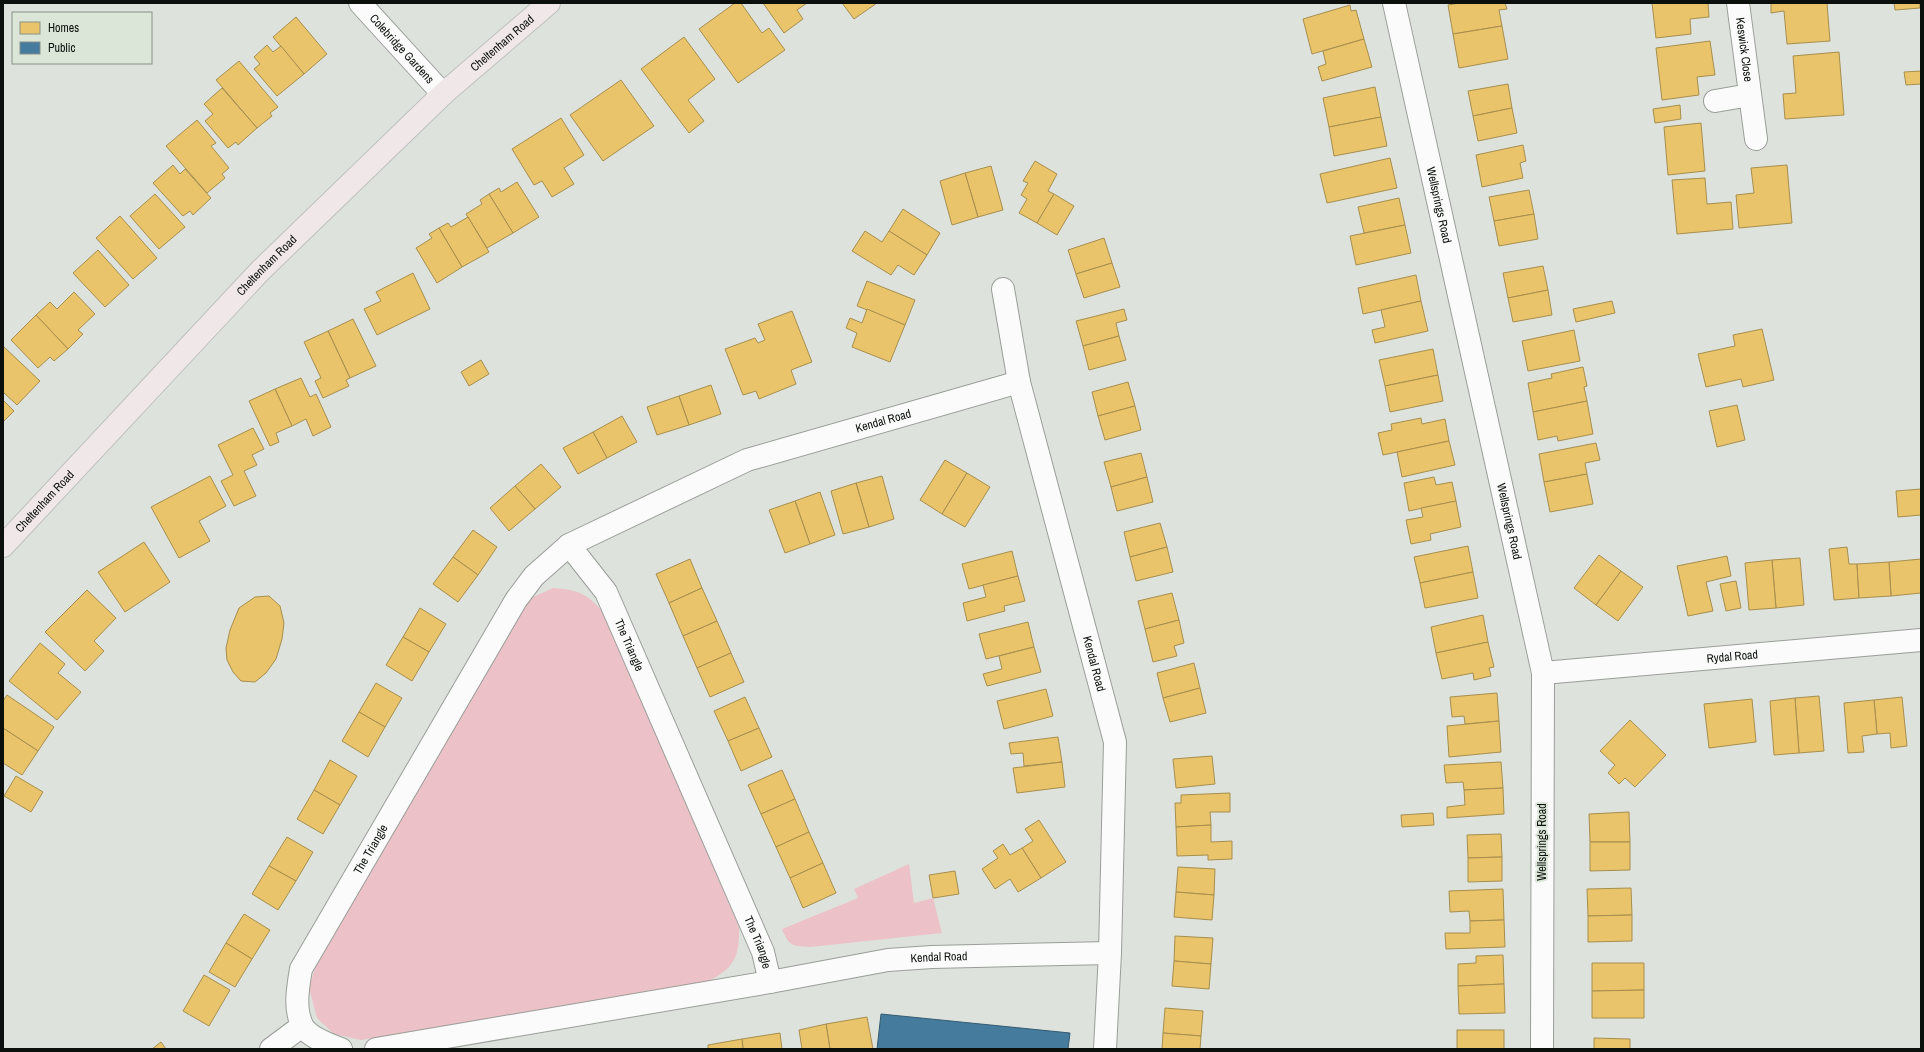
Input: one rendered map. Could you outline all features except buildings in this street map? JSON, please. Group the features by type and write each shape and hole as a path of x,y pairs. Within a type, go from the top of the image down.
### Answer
{"main road":[{"name":"Cheltenham Road","path":"3,546 260,271 443,94 549,3"}],"street":[{"name":"Colebridge Gardens","path":"360,3 443,94"},
{"name":"Wellsprings Road","path":"1394,3 1543,673 1542,1049"},
{"name":"Keswick Close","path":"1738,3 1756,139"},
{"name":"Keswick Close","path":"1715,100 1750,95"},
{"name":"Kendal Road","path":"1003,289 1019,382 1115,742 1110,953 1105,1049"},
{"name":"Kendal Road","path":"746,460 1019,382"},
{"name":"The Triangle","path":"302,1026 296,994 301,969 516,600 534,576 569,545 746,460"},
{"name":"The Triangle","path":"376,1049 770,982 763,952 606,592 569,545"},
{"name":"Rydal Road","path":"1543,673 1921,640"},
{"name":"Kendal Road","path":"770,982 888,960 932,957 1110,953"},
{"path":"271,1049 302,1026 321,1042 341,1049"}],"shaded area":[{"path":"553,588 576,591 587,597 603,612 739,927 736,956 727,969 703,984 361,1040 334,1034 317,1018 309,988 315,968 516,618 533,597"},
{"path":"909,864 914,903 933,898 942,933 810,947 796,946 787,939 782,929 858,898 854,889"}]}
